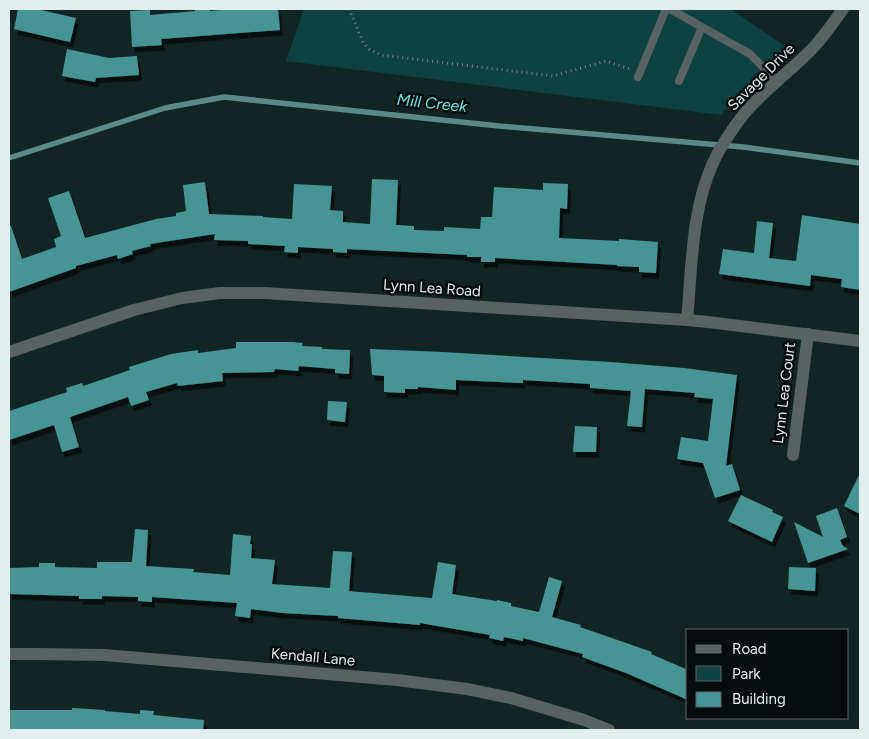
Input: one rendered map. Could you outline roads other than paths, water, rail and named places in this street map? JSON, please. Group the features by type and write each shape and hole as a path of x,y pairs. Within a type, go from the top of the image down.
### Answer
{"street":[{"name":"Savage Drive","path":"688,320 695,229 702,193 713,162 729,135 751,106 811,51 843,9"},
{"name":"Lynn Lea Road","path":"9,352 134,310 182,298 220,293 264,293 688,320 860,341"},
{"name":"Lynn Lea Court","path":"793,455 808,334"},
{"name":"Kendall Lane","path":"9,654 104,655 397,680 467,689 511,698 584,720 609,730"}],"lane":[{"path":"639,75 666,9"},
{"path":"670,9 750,54 777,81"},
{"path":"679,81 702,27"}],"waterway":[{"name":"Mill Creek","path":"9,158 165,108 224,97 499,126 743,147 860,163"}]}
